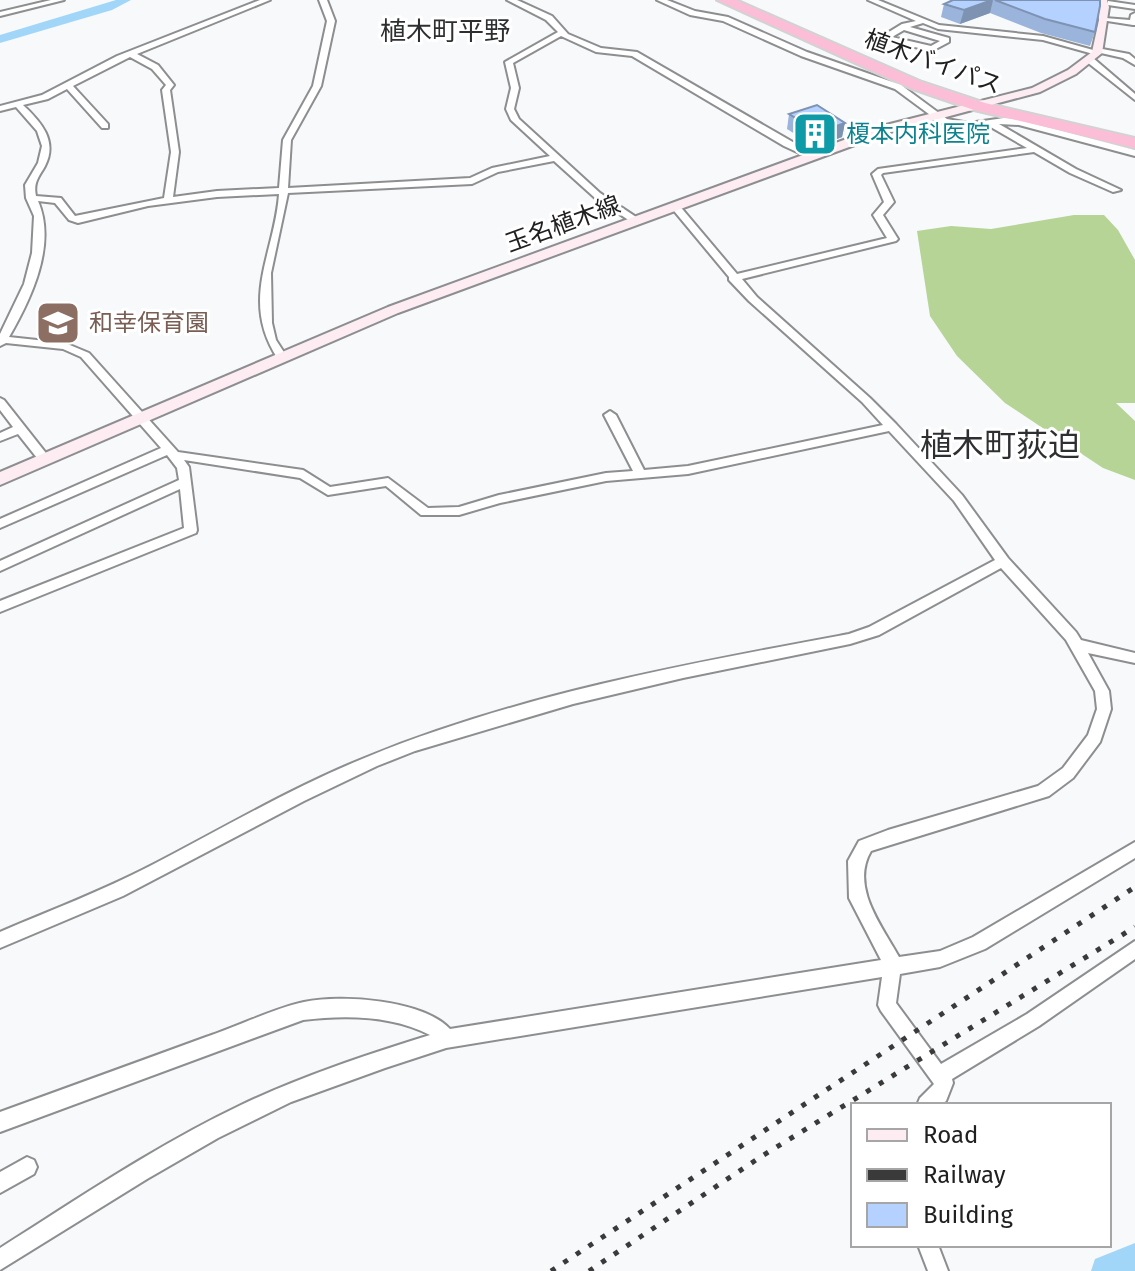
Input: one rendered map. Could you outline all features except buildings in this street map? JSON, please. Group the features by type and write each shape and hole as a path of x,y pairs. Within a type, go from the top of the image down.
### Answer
{"highway":[{"name":"植木バイパス","path":"724,0 863,64 980,107 1135,143"}],"main road":[{"path":"1095,54 1107,1"},
{"name":"玉名植木線","path":"0,479 393,310 886,129 1036,90 1095,54"}],"street":[{"path":"0,109 69,86 131,54 266,0"},
{"path":"282,357 271,340 265,293 284,191 287,140 317,86 331,21 323,0"},
{"path":"511,0 549,18 562,33 599,50 634,54 787,144 813,156"},
{"path":"661,0 693,13 725,19 804,54 898,87 934,116 955,124 1027,125 1135,153"},
{"path":"872,0 920,22 952,29 1043,38 1095,54 1122,55 1135,63"},
{"path":"1107,1 1135,7"},
{"path":"0,14 61,2"},
{"path":"1105,20 1133,23 1135,15"},
{"path":"903,27 946,40 932,49 887,38 903,27 920,22"},
{"path":"562,33 509,62 515,88 510,109 515,120 555,158 597,195 636,221"},
{"path":"131,54 155,67 170,85 166,90 175,152 168,200"},
{"path":"1095,54 1135,98"},
{"path":"69,86 105,126"},
{"path":"0,607 191,530 183,467 85,355 65,346 1,340 34,276 40,247 39,214 31,198 30,183 42,165 47,146 39,126 18,105"},
{"path":"991,123 1116,190"},
{"path":"733,278 893,239 878,215 889,202 876,174 881,171 1035,149"},
{"path":"31,198 58,200 72,218 78,220 168,200 217,194 472,181 495,170 555,158"},
{"path":"675,206 733,278 892,427 958,498 1003,561 1077,645 1102,691 1104,709 1095,738 1068,773 1043,791 888,837 865,846 858,854 857,898 893,964 887,1005 944,1083 939,1094 929,1103"},
{"path":"0,402 45,460"},
{"path":"610,415 640,473"},
{"path":"0,524 172,452 303,474 328,491 388,482 425,512 459,511 499,499 640,473 688,470 892,427"},
{"path":"0,437 21,428"},
{"path":"0,566 185,482"},
{"path":"0,940 116,891 328,780 409,747 491,721 641,681 850,639 874,631 1003,561"},
{"path":"1077,645 1135,658"},
{"path":"0,1260 170,1153 283,1096 372,1062 446,1039 893,964 940,959 979,943 1135,849"},
{"path":"940,1075 1033,1020 1135,949"},
{"path":"0,1122 303,1011 341,1008 379,1011 427,1023 437,1028 446,1039"},
{"path":"0,1183 27,1167"},
{"path":"929,1247 938,1271"}],"green space":[{"path":"1074,215 1104,215 1118,230 1135,260 1135,403 1116,403 1135,421 1135,480 1103,468 1005,403 957,356 930,316 917,231 951,226 991,229"}],"waterway":[{"path":"0,39 108,8 125,0"},
{"path":"1107,1271 1135,1259"}],"railway":[{"path":"551,1271 1135,887"},
{"path":"589,1271 762,1156 1135,927"}],"place":[{"name":"榎本内科医院","path":"815,134"},
{"name":"和幸保育園","path":"58,323"}],"district":[{"name":"植木町平野","path":"445,31"},
{"name":"植木町荻迫","path":"1000,445"}]}
